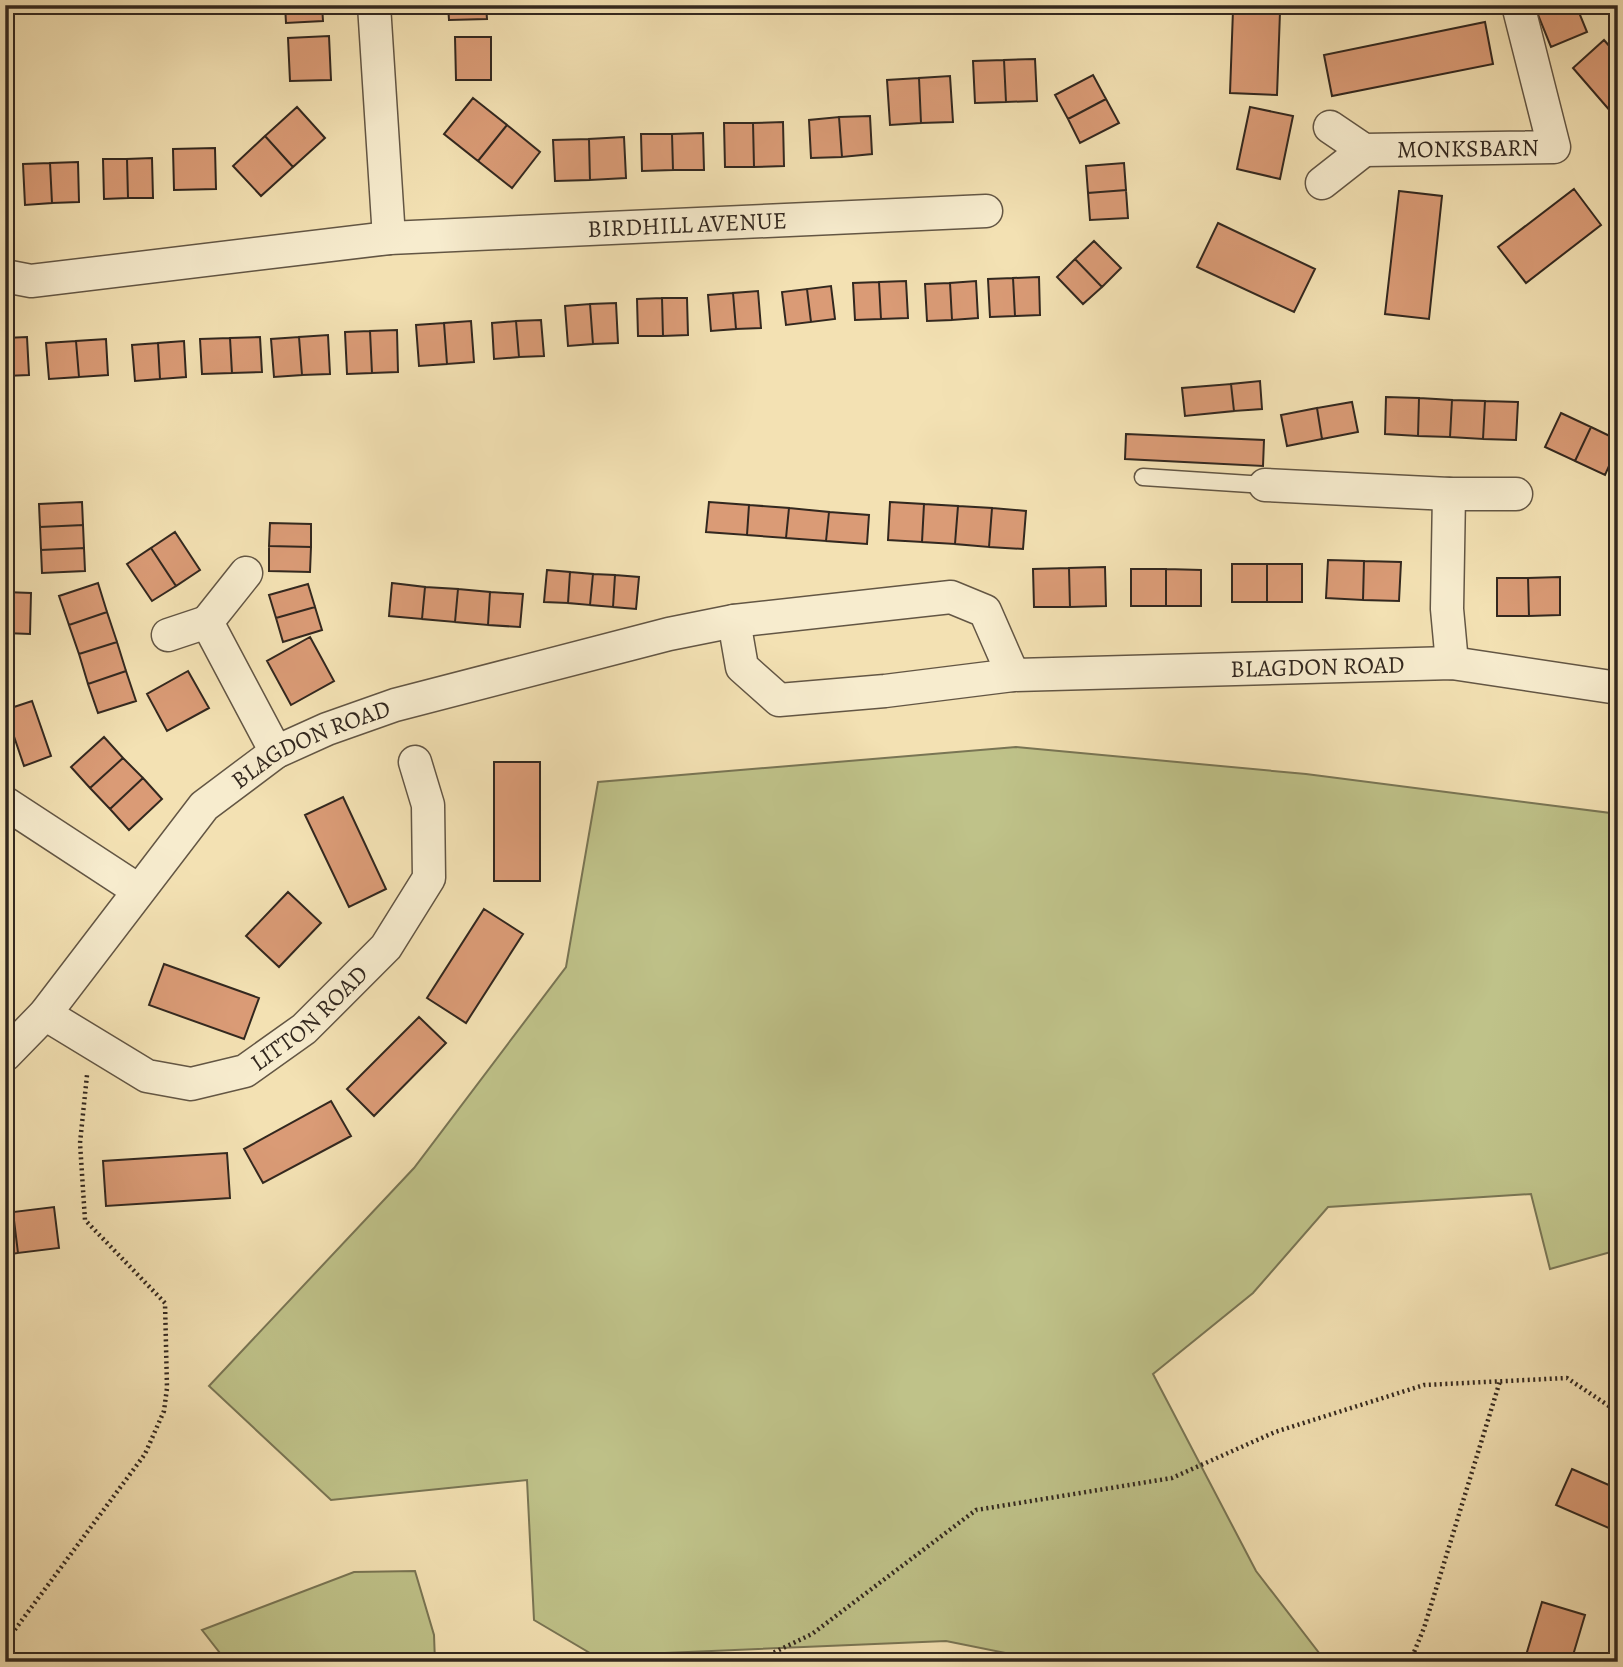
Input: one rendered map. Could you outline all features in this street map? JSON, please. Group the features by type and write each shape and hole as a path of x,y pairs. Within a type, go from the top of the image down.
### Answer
{"street":[{"path":"374,5 389,239"},
{"name":"MONKSBARN","path":"1330,127 1364,150 1554,146 1518,5"},
{"name":"MONKSBARN","path":"1322,183 1364,150"},
{"name":"BIRDHILL AVENUE","path":"5,276 31,281 389,239 986,211"},
{"path":"1265,485 1449,494 1516,494"},
{"path":"1449,494 1447,609 1452,663"},
{"path":"168,635 207,622 246,573"},
{"name":"BLAGDON ROAD","path":"5,1055 44,1014 204,806 276,752 327,729 394,705 669,634 734,621 951,597 985,611 1013,675"},
{"name":"BLAGDON ROAD","path":"734,621 742,667 779,700 885,691 1013,675 1452,663 1618,688"},
{"path":"207,622 276,752"},
{"name":"LITTON ROAD","path":"44,1014 147,1076 191,1084 245,1071 304,1029 386,947 429,878 428,805 415,762"},
{"path":"5,803 138,890"}],"lane":[{"path":"1143,477 1265,485"}],"path":[{"path":"5,1643 145,1454 164,1411 167,1388 165,1303 85,1220 80,1143 90,1042"},
{"path":"754,1662 812,1634 976,1510 1171,1478 1275,1432 1424,1385 1567,1378 1618,1412"},
{"path":"1410,1662 1424,1628 1500,1381"}],"green space":[{"path":"1016,747 1306,774 1618,814 1618,1250 1550,1269 1531,1194 1328,1207 1253,1293 1153,1374 1256,1571 1326,1662 1050,1662 946,1641 595,1656 534,1620 527,1480 331,1500 209,1386 414,1168 566,967 598,782"},
{"path":"415,1571 434,1635 435,1662 227,1662 202,1630 354,1572"}],"building":[{"path":"285,5 322,5 323,21 286,23"},
{"path":"448,5 486,5 487,19 449,20"},
{"path":"1534,5 1576,5 1587,32 1551,47"},
{"path":"1233,10 1280,12 1277,95 1230,93"},
{"path":"1485,22 1493,64 1332,96 1324,55"},
{"path":"329,36 331,80 290,81 288,38"},
{"path":"455,37 491,37 491,80 456,80"},
{"path":"1604,40 1618,56 1618,120 1573,68"},
{"path":"1035,59 1037,101 1006,102 1004,60"},
{"path":"1004,60 1006,102 975,103 973,61"},
{"path":"1093,75 1106,99 1068,119 1055,95"},
{"path":"950,76 953,122 921,123 919,78"},
{"path":"919,78 921,123 890,125 887,80"},
{"path":"473,98 507,125 478,161 444,134"},
{"path":"1106,99 1119,123 1080,143 1068,119"},
{"path":"297,107 325,138 293,167 265,136"},
{"path":"1250,107 1293,116 1280,179 1237,169"},
{"path":"870,116 872,154 842,157 839,117"},
{"path":"839,117 842,157 811,158 809,120"},
{"path":"783,122 784,166 754,167 753,123"},
{"path":"724,123 753,123 754,167 725,167"},
{"path":"507,125 540,152 512,188 478,161"},
{"path":"703,133 704,170 673,170 672,134"},
{"path":"641,134 672,134 673,170 642,171"},
{"path":"265,136 293,167 261,196 233,166"},
{"path":"624,137 626,178 590,180 589,139"},
{"path":"589,139 590,180 555,181 553,140"},
{"path":"215,148 216,189 174,190 173,149"},
{"path":"152,158 153,198 128,198 127,159"},
{"path":"103,159 127,159 128,198 104,199"},
{"path":"78,162 79,202 52,203 50,163"},
{"path":"50,163 52,203 25,205 23,164"},
{"path":"1124,163 1126,190 1088,193 1086,166"},
{"path":"1574,189 1601,225 1526,283 1498,247"},
{"path":"1126,190 1128,218 1090,220 1088,193"},
{"path":"1399,191 1442,196 1429,319 1385,314"},
{"path":"1218,223 1315,269 1294,312 1197,267"},
{"path":"1094,241 1121,268 1102,287 1075,259"},
{"path":"1075,259 1102,287 1083,304 1057,277"},
{"path":"1039,277 1040,315 1015,316 1013,278"},
{"path":"1013,278 1015,316 990,317 988,279"},
{"path":"906,281 908,318 881,319 879,282"},
{"path":"976,281 978,318 952,320 950,283"},
{"path":"879,282 881,319 855,320 853,283"},
{"path":"950,283 952,320 927,321 925,284"},
{"path":"831,286 835,319 811,322 807,289"},
{"path":"807,289 811,322 786,325 782,292"},
{"path":"758,291 761,328 736,329 733,293"},
{"path":"733,293 736,329 711,331 708,295"},
{"path":"662,298 687,298 688,335 663,336"},
{"path":"662,298 663,336 638,336 637,299"},
{"path":"616,303 618,343 593,344 590,304"},
{"path":"590,304 593,344 568,346 565,306"},
{"path":"541,320 544,356 519,357 516,321"},
{"path":"471,321 474,362 447,364 444,323"},
{"path":"516,321 519,357 494,359 492,323"},
{"path":"444,323 447,364 419,366 416,325"},
{"path":"397,330 398,372 372,373 370,331"},
{"path":"370,331 372,373 347,374 345,332"},
{"path":"328,335 330,374 302,375 299,337"},
{"path":"27,337 29,375 5,376 5,338"},
{"path":"260,337 262,372 232,373 230,338"},
{"path":"299,337 302,375 274,377 271,339"},
{"path":"230,338 232,373 202,374 200,339"},
{"path":"106,339 108,375 79,377 76,341"},
{"path":"76,341 79,377 49,379 46,343"},
{"path":"184,341 186,377 160,379 158,343"},
{"path":"158,343 160,379 135,381 132,345"},
{"path":"1260,381 1262,409 1234,411 1231,384"},
{"path":"1231,384 1234,411 1185,416 1182,388"},
{"path":"1386,397 1419,398 1418,436 1385,434"},
{"path":"1419,398 1452,400 1450,437 1418,436"},
{"path":"1452,400 1485,401 1483,439 1450,437"},
{"path":"1485,401 1518,402 1516,440 1483,439"},
{"path":"1352,402 1358,432 1322,439 1317,408"},
{"path":"1317,408 1322,439 1287,446 1281,415"},
{"path":"1561,413 1591,427 1575,461 1545,447"},
{"path":"1591,427 1618,440 1605,475 1575,461"},
{"path":"1126,434 1264,440 1263,466 1125,459"},
{"path":"82,502 83,525 40,527 39,504"},
{"path":"709,502 749,505 747,535 706,532"},
{"path":"890,502 924,504 922,542 888,540"},
{"path":"924,504 958,506 955,544 922,542"},
{"path":"749,505 789,508 786,538 747,535"},
{"path":"958,506 992,508 989,547 955,544"},
{"path":"789,508 829,512 826,541 786,538"},
{"path":"992,508 1026,511 1023,549 989,547"},
{"path":"829,512 869,515 867,544 826,541"},
{"path":"270,523 311,524 311,547 269,546"},
{"path":"83,525 84,548 41,550 40,527"},
{"path":"175,532 200,570 176,586 151,548"},
{"path":"269,546 311,547 310,572 269,571"},
{"path":"84,548 85,571 42,573 41,550"},
{"path":"151,548 176,586 152,601 127,564"},
{"path":"1328,560 1364,561 1363,600 1326,598"},
{"path":"1364,561 1401,562 1399,601 1363,600"},
{"path":"1232,564 1267,564 1267,602 1232,602"},
{"path":"1267,564 1302,564 1302,602 1267,602"},
{"path":"1105,567 1106,606 1070,607 1069,568"},
{"path":"1069,568 1070,607 1034,607 1033,569"},
{"path":"1131,569 1166,569 1166,606 1131,606"},
{"path":"1166,569 1201,570 1201,606 1166,606"},
{"path":"547,570 570,572 568,603 544,602"},
{"path":"570,572 593,574 590,605 568,603"},
{"path":"593,574 615,575 613,607 590,605"},
{"path":"615,575 639,577 636,609 613,607"},
{"path":"1560,577 1560,615 1529,616 1528,578"},
{"path":"1497,578 1528,578 1529,616 1497,616"},
{"path":"98,583 107,612 69,625 59,596"},
{"path":"392,583 425,587 422,619 389,616"},
{"path":"308,584 315,607 276,618 269,595"},
{"path":"425,587 458,589 455,622 422,619"},
{"path":"458,589 490,592 488,625 455,622"},
{"path":"5,592 31,593 30,634 5,633"},
{"path":"490,592 523,594 520,627 488,625"},
{"path":"315,607 322,630 283,642 276,618"},
{"path":"107,612 117,642 79,654 69,625"},
{"path":"310,637 334,681 291,705 267,661"},
{"path":"117,642 126,671 88,684 79,654"},
{"path":"126,671 136,701 98,713 88,684"},
{"path":"188,671 209,708 167,731 147,694"},
{"path":"32,701 51,756 24,766 5,710"},
{"path":"104,737 123,758 90,788 71,767"},
{"path":"123,758 143,778 110,809 90,788"},
{"path":"494,762 540,762 540,881 494,881"},
{"path":"143,778 162,799 129,830 110,809"},
{"path":"343,797 386,889 349,907 305,815"},
{"path":"288,892 321,923 279,967 246,936"},
{"path":"484,909 523,934 466,1023 427,998"},
{"path":"164,964 259,998 244,1039 149,1005"},
{"path":"419,1017 446,1043 374,1116 347,1089"},
{"path":"331,1101 351,1136 263,1183 244,1149"},
{"path":"227,1153 230,1198 106,1206 103,1161"},
{"path":"54,1207 59,1248 18,1253 13,1212"},
{"path":"13,1212 18,1253 5,1255 5,1213"},
{"path":"1572,1469 1618,1489 1618,1532 1556,1505"},
{"path":"1542,1602 1585,1615 1571,1662 1524,1662"}]}
